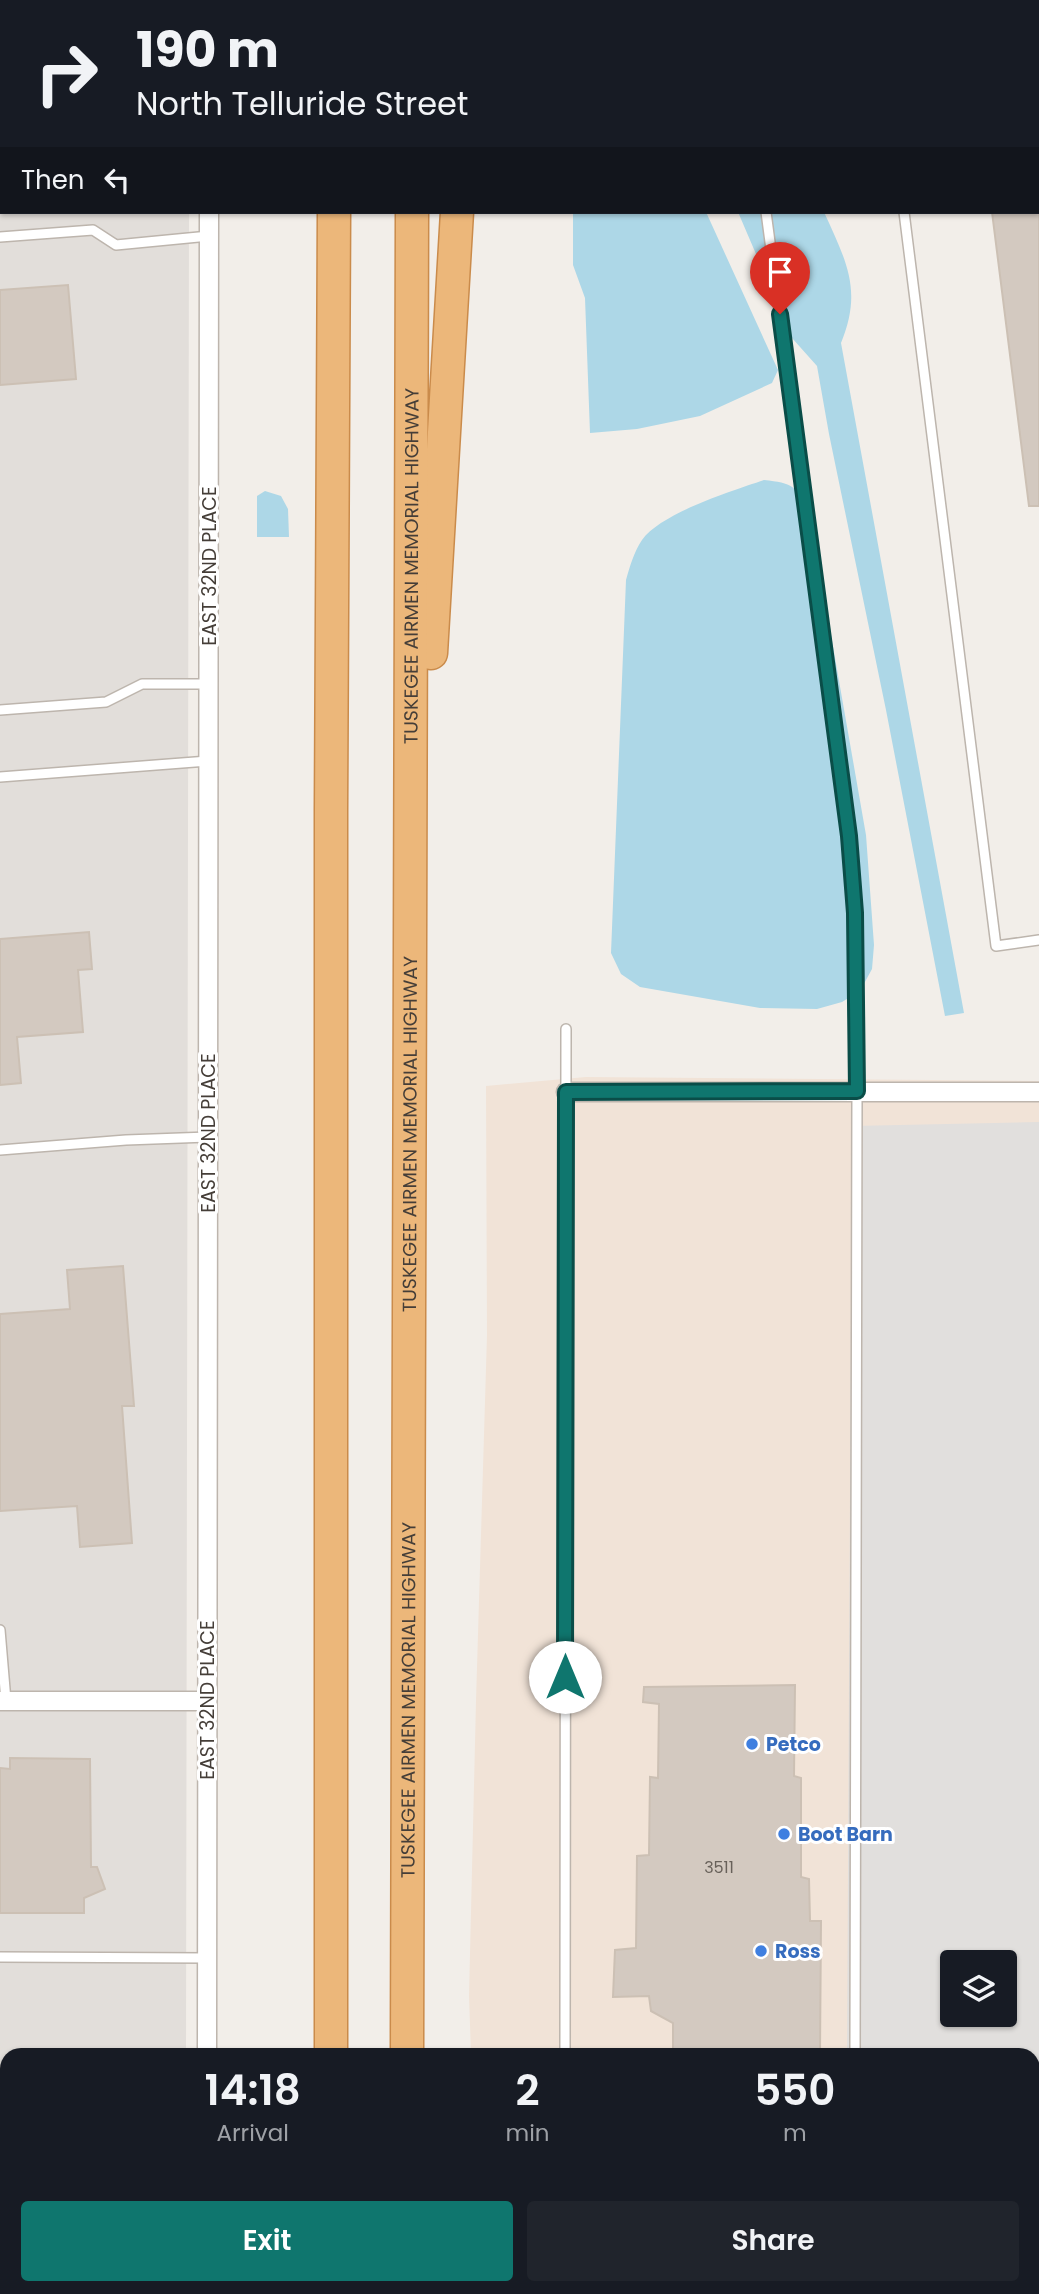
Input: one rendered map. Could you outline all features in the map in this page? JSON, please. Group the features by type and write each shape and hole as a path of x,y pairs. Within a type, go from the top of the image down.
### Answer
{"highway":[{"path":"312,214 331,811"},
{"path":"331,2048 334,214"},
{"name":"TUSKEGEE AIRMEN MEMORIAL HIGHWAY","path":"407,2048 412,214"},
{"path":"411,980 457,214"}],"street":[{"name":"EAST 32ND PLACE","path":"207,2048 209,214"},
{"path":"566,1092 1039,1092"},
{"path":"3,1701 207,1701"}],"lane":[{"path":"766,214 849,836 855,913 855,2048"},
{"path":"904,214 996,946 1039,940"},
{"path":"0,237 93,230 116,245 209,236"},
{"path":"0,710 106,702 142,684 209,684"},
{"path":"0,777 208,761"},
{"path":"565,2048 566,1029"},
{"path":"0,1150 126,1140 208,1137"},
{"path":"0,1630 3,1701"},
{"path":"0,1957 207,1958"}],"shaded area":[{"path":"0,214 189,214 186,2048 0,2048"},
{"path":"586,1077 1039,1081 1039,2048 471,2048 469,1996 487,1335 486,1086"},
{"path":"1039,1122 1039,2048 847,2048 852,1126"}],"water":[{"path":"573,214 707,214 778,370 772,383 700,416 637,429 590,433 585,298 573,265"},
{"path":"739,214 825,214 845,261 851,307 841,343 964,1013 945,1016 817,366 792,338"},
{"path":"764,480 794,488 810,515 866,835 874,945 872,969 860,991 842,1002 817,1009 760,1008 640,987 621,974 611,953 626,580 631,564 642,540 665,521 698,504"},
{"path":"265,491 281,496 288,509 289,537 257,537 257,496"}],"building":[{"path":"992,214 1039,214 1039,506 1029,506"},
{"path":"68,285 76,379 0,385 0,290"},
{"path":"89,932 92,969 78,970 83,1032 17,1037 21,1083 0,1085 0,939"},
{"path":"123,1266 134,1406 122,1406 132,1543 80,1547 77,1506 0,1511 0,1314 70,1309 67,1270"},
{"path":"795,1685 794,1776 801,1778 801,1877 809,1879 810,1921 821,1921 820,2048 673,2048 673,2023 651,2011 649,1996 613,1997 615,1950 636,1948 637,1856 649,1855 650,1777 658,1778 659,1704 643,1702 644,1687"},
{"path":"10,1758 90,1759 91,1867 97,1867 105,1889 84,1898 84,1913 0,1913 0,1768 10,1769"}],"place":[{"name":"Petco","path":"752,1744"},
{"name":"Boot Barn","path":"784,1834"},
{"name":"Ross","path":"761,1951"}],"route":[{"path":"565,1677 566,1092 857,1091 855,913 849,836 780,314"}]}
